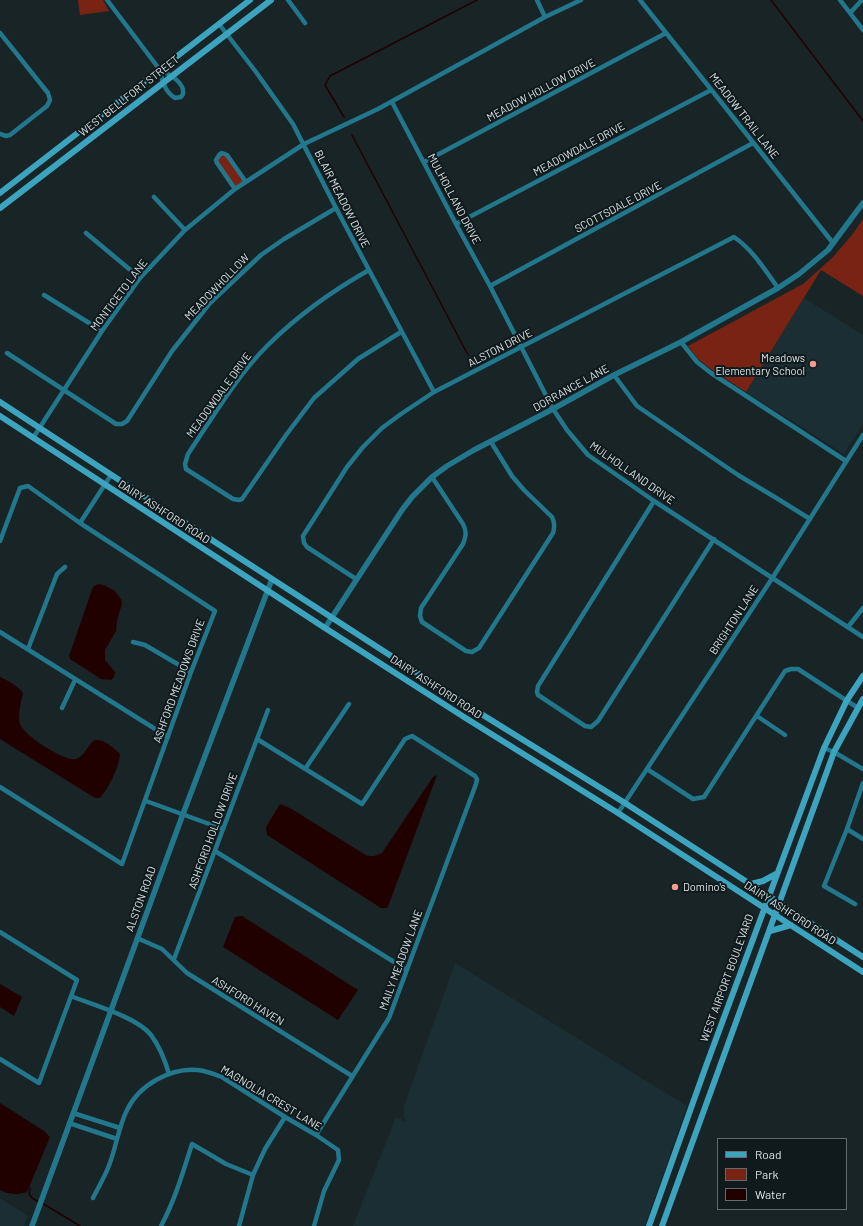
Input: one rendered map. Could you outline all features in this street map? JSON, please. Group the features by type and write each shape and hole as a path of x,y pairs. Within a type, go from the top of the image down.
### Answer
{"main road":[{"name":"WEST BELLFORT STREET","path":"0,193 250,0"},
{"name":"WEST BELLFORT STREET","path":"0,208 271,0"},
{"path":"63,144 71,154"},
{"name":"DAIRY ASHFORD ROAD","path":"0,402 470,707 625,803 863,957"},
{"name":"DAIRY ASHFORD ROAD","path":"0,416 325,628 618,813 863,972"},
{"name":"WEST AIRPORT BOULEVARD","path":"649,1226 768,895 824,748 847,700 863,676"},
{"path":"662,1226 834,752 863,699"},
{"path":"464,717 470,707"},
{"path":"751,884 763,881 776,874"},
{"path":"770,931 791,925"}],"street":[{"path":"107,0 160,70 172,76 183,88 183,94 181,97 175,98 172,96 162,83 160,70"},
{"path":"288,0 306,23"},
{"path":"537,0 545,18"},
{"path":"392,102 545,18 581,0"},
{"name":"MEADOW TRAIL LANE","path":"640,0 833,243"},
{"path":"840,0 863,30"},
{"path":"850,13 862,0"},
{"name":"BLAIR MEADOW DRIVE","path":"219,24 274,96 293,124 434,392"},
{"path":"0,33 48,93 50,100 47,106 10,135 1,134"},
{"name":"MEADOW HOLLOW DRIVE","path":"424,162 666,33"},
{"name":"MEADOWDALE DRIVE","path":"456,224 711,90"},
{"name":"MONTICETO LANE","path":"33,438 102,332 140,278 185,230 235,189 304,144 392,102"},
{"name":"MULHOLLAND DRIVE","path":"392,102 523,347 553,409 567,430 588,455 654,501 773,577 863,637"},
{"name":"SCOTTSDALE DRIVE","path":"490,286 753,143"},
{"path":"235,189 217,163 216,160 220,154 222,153 227,155 246,182"},
{"path":"154,197 185,230"},
{"name":"DORRANCE LANE","path":"325,628 402,510 432,476 468,454 614,375 681,342 778,288 799,274 828,250 863,203"},
{"name":"MEADOWHOLLOW","path":"65,390 116,424 122,424 127,421 172,350 210,303 261,255 284,239 336,208"},
{"path":"86,233 140,278"},
{"name":"ALSTON DRIVE","path":"356,579 306,546 302,540 305,531 347,467 363,447 382,428 401,414 434,392 734,237 745,245 778,288"},
{"name":"MEADOWDALE DRIVE","path":"369,270 325,296 302,313 267,346 229,393 188,454 185,464 186,468 233,499 242,499 286,435 314,398 358,359 402,332"},
{"path":"44,295 102,332"},
{"path":"681,342 697,362 711,373 846,461"},
{"path":"7,353 65,390"},
{"path":"614,375 637,406 738,475 810,519"},
{"name":"BRIGHTON LANE","path":"618,813 773,577 863,435"},
{"path":"432,476 463,524 466,537 463,544 421,608 420,616 422,622 466,651 472,652 479,648 552,533 554,523 552,517 512,476 491,442"},
{"path":"0,541 20,488 28,486 80,523 111,475"},
{"path":"654,501 537,689 538,695 585,726 591,727 594,725 602,714 714,539"},
{"name":"ASHFORD MEADOWS DRIVE","path":"0,786 122,864 146,801 191,672 215,611 80,523"},
{"path":"28,649 57,574 65,568"},
{"name":"ALSTON ROAD","path":"32,1226 137,938 272,579"},
{"path":"848,627 863,608"},
{"path":"0,632 168,737"},
{"path":"133,642 145,644 191,672"},
{"path":"647,769 693,799 704,797 785,672 791,669 798,669 858,708"},
{"path":"62,708 75,680"},
{"path":"257,740 305,769 349,704"},
{"name":"ASHFORD HOLLOW DRIVE","path":"174,959 268,710"},
{"path":"757,716 785,735"},
{"name":"MAILY MEADOW LANE","path":"305,769 362,804 404,739 412,736 477,778 389,1018 316,1135"},
{"path":"824,748 834,752 863,769"},
{"path":"855,904 824,886 847,829 863,783"},
{"path":"146,801 223,828"},
{"path":"847,829 863,838"},
{"path":"215,851 407,970"},
{"path":"0,932 77,980 39,1083 0,1059"},
{"name":"ASHFORD HAVEN","path":"137,938 162,949 187,973 352,1076"},
{"path":"71,996 132,1020 150,1034 162,1052 170,1074"},
{"name":"MAGNOLIA CREST LANE","path":"93,1198 108,1168 127,1109 142,1090 156,1080 170,1074 183,1070 197,1070 222,1077 336,1149 339,1160 324,1192 314,1226"},
{"path":"73,1113 120,1128"},
{"path":"239,1226 253,1175 265,1149 285,1117"},
{"path":"69,1122 117,1139"},
{"path":"161,1226 171,1205 192,1144 226,1164 253,1175"}],"shaded area":[{"name":"Meadows Elementary School","path":"804,298 863,335 863,424 844,454 746,392"},
{"path":"455,963 687,1106 645,1226 353,1226 396,1117 407,1122 404,1118 404,1106"},
{"path":"0,1198 28,1216 24,1226 0,1226"}],"green space":[{"path":"78,0 103,0 109,11 80,15"},
{"path":"225,154 246,182 236,188 218,163 218,156"},
{"path":"863,219 863,296 821,270 746,392 698,359 688,346 803,284 832,258 852,235"}],"water":[{"path":"98,584 104,585 115,591 121,599 122,604 117,620 116,631 105,650 105,660 115,672 114,677 111,680 101,679 70,659 69,656 93,587"},
{"path":"0,677 15,685 23,693 19,713 20,724 28,735 45,747 63,756 76,759 82,755 91,743 99,740 109,745 120,754 118,765 113,777 107,789 100,798 95,798 0,739"},
{"path":"437,775 387,908 381,908 267,835 266,827 280,804 290,808 364,854 371,856 377,855 382,853 433,777"},
{"path":"242,916 358,990 338,1020 223,947 235,917"},
{"path":"0,984 22,997 14,1016 0,1007"},
{"path":"0,1103 44,1131 50,1137 27,1192 24,1193 10,1194 0,1190"}],"waterway":[{"path":"344,117 325,85 330,76 477,0"},
{"path":"771,0 863,121"},
{"path":"352,135 468,355"},
{"path":"30,1188 29,1194 32,1198 39,1202"},
{"path":"42,1203 80,1226"}],"place":[{"name":"Meadows Elementary School","path":"813,364"},
{"name":"Domino's","path":"675,887"}]}
